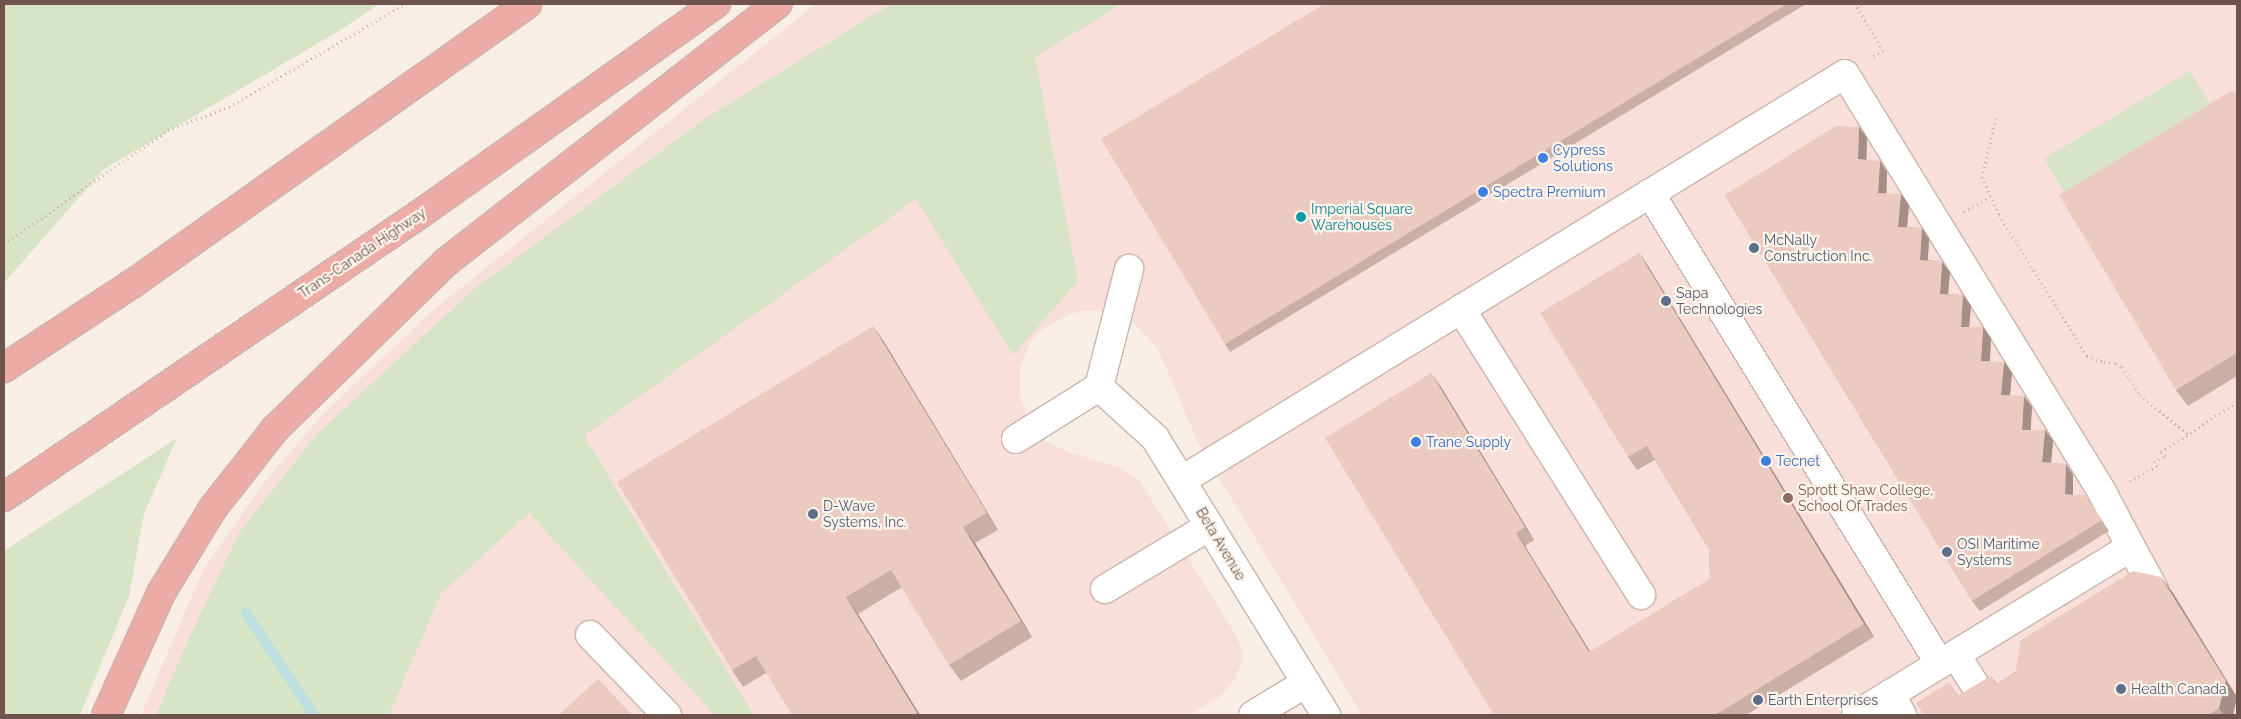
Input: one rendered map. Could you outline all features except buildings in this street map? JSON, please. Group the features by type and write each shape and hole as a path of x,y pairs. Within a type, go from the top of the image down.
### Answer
{"highway":[{"path":"4,368 132,284 527,4"},
{"name":"Trans-Canada Highway","path":"4,497 420,214 716,4"},
{"path":"106,715 161,593 213,508 276,429 446,262 777,4"},
{"path":"4,347 132,284"}],"street":[{"path":"1182,480 1845,74 2103,494 2154,589"},
{"path":"1650,193 1948,660 1994,715"},
{"path":"1016,439 1099,387 1130,268"},
{"path":"1461,309 1641,595"},
{"name":"Beta Avenue","path":"1099,387 1155,438 1326,715"},
{"path":"1106,589 1210,526"},
{"path":"1856,715 1896,705 1948,660 2131,547"},
{"path":"590,635 668,715"},
{"path":"1253,715 1306,683"}],"path":[{"path":"4,244 168,130 229,108 405,4"},
{"path":"1845,74 1883,50 1856,7 1862,4"},
{"path":"1996,118 1982,177 1989,197 2087,356 2104,362 2116,363 2122,367 2140,395 2189,435"},
{"path":"1970,208 1989,197"},
{"path":"2139,477 2157,466 2154,462 2164,456 2161,452 2237,402"}],"shaded area":[{"path":"816,4 2237,4 2237,715 1362,715 1199,445 1158,349 1136,325 1122,317 1099,311 1082,311 1068,315 1040,331 1030,343 1020,369 1020,396 1029,423 1047,442 1068,452 1119,467 1140,481 1236,635 1243,657 1234,681 1219,697 1189,715 141,715 203,570 264,482 325,412 433,310"}],"green space":[{"path":"4,4 379,4 339,31 104,169 4,283"},
{"path":"891,4 1122,4 1035,57 1078,281 1013,355 916,199 584,436 754,715 715,715 529,513 441,594 389,715 156,715 183,651 239,533 316,435 473,290 709,116"},
{"path":"2190,71 2219,120 2074,207 2044,159"},
{"path":"177,438 144,514 129,596 80,715 4,715 4,551"}],"waterway":[{"path":"246,613 314,715"}],"place":[{"name":"Cypress Solutions","path":"1543,158"},
{"name":"Spectra Premium","path":"1483,192"},
{"name":"Imperial Square Warehouses","path":"1301,217"},
{"name":"McNally Construction Inc.","path":"1754,248"},
{"name":"Sapa Technologies","path":"1666,301"},
{"name":"Trane Supply","path":"1416,442"},
{"name":"Tecnet","path":"1766,461"},
{"name":"Sprott Shaw College, School Of Trades","path":"1788,498"},
{"name":"D-Wave Systems, Inc.","path":"813,514"},
{"name":"OSI Maritime Systems","path":"1947,552"},
{"name":"Health Canada","path":"2121,689"},
{"name":"Earth Enterprises","path":"1758,700"}]}
